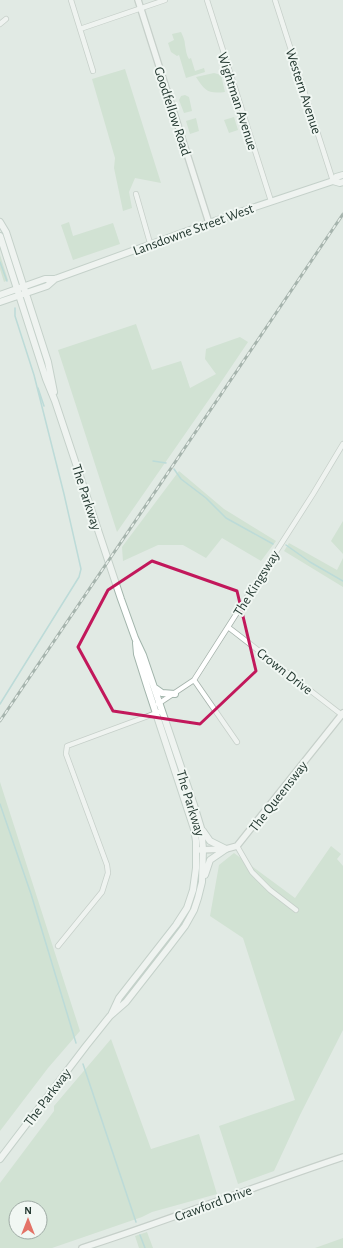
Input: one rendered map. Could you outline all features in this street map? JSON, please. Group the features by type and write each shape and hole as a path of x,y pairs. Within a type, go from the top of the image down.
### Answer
{"main road":[{"name":"Lansdowne Street West","path":"0,302 47,286 55,279 150,243 333,181 336,177 343,175"},
{"name":"Lansdowne Street West","path":"333,181 340,183 343,182"},
{"name":"The Parkway","path":"0,222 6,232 48,362 55,401"},
{"name":"The Parkway","path":"0,236 46,379 55,401 108,561 154,687 158,709 200,850 195,880 187,908 176,925 119,998 110,1016"},
{"name":"Lansdowne Street West","path":"0,295 45,279 55,279"},
{"name":"The Parkway","path":"0,1159 86,1046 110,1016 126,1002 185,926 194,910 201,887 201,828 137,654 135,638"},
{"path":"154,687 162,693 175,694"},
{"path":"201,828 205,836 226,849"},
{"path":"201,887 209,862 214,856 226,849"}],"street":[{"path":"71,0 93,71"},
{"name":"Goodfellow Road","path":"138,0 209,223"},
{"path":"80,29 165,0"},
{"name":"Wightman Avenue","path":"206,0 271,201"},
{"name":"Western Avenue","path":"276,0 333,181"},
{"path":"0,24 6,19"},
{"path":"136,194 150,243"},
{"name":"The Kingsway","path":"58,946 102,892 108,873 107,866 66,754 67,746 158,709 194,680 343,444"},
{"name":"Crown Drive","path":"228,627 342,717"},
{"path":"194,680 237,742"},
{"name":"The Queensway","path":"237,846 342,717"},
{"path":"200,850 226,849 237,846 252,872 270,890 296,910"},
{"name":"Crawford Drive","path":"82,1248 232,1197 278,1179 343,1157"}],"highlighted area":[{"path":"152,561 237,591 256,671 200,724 113,711 78,647 108,590"}],"green space":[{"path":"181,32 187,55 189,59 191,58 195,71 204,68 205,72 186,78 179,55 177,56 171,52 168,43 174,40 172,34"},
{"path":"125,69 161,183 135,178 129,192 132,208 123,211 114,168 115,158 92,79"},
{"path":"214,73 221,75 225,92 211,92 202,86 196,77"},
{"path":"185,95 189,97 192,111 184,113 179,100 181,96"},
{"path":"234,117 238,130 229,133 224,120"},
{"path":"196,118 199,131 190,134 186,121"},
{"path":"69,222 73,236 113,223 120,244 73,260 61,225"},
{"path":"0,255 8,280 4,282 0,269"},
{"path":"136,324 152,370 181,361 190,388 216,374 205,359 206,349 240,337 248,342 117,532 58,350"},
{"path":"179,471 224,509 276,541 261,561 222,538 206,558 183,545 158,545 123,561 122,547"},
{"path":"343,521 343,554 331,541"},
{"path":"289,543 337,570 343,558 343,587 284,551"},
{"path":"0,782 80,1031 48,1068 0,1131"},
{"path":"331,846 341,854 337,859 343,866 343,1030 300,1115 274,1171 238,1184 219,1126 295,1100 243,938 210,916 219,865 234,853 295,898"},
{"path":"111,1039 151,1149 199,1134 217,1194 152,1212 142,1217 52,1248 0,1248 0,1183 54,1111 54,1106"},
{"path":"147,1232 153,1248 139,1248 135,1236"},
{"path":"343,1238 343,1248 315,1248"}],"waterway":[{"path":"0,262 7,281"},
{"path":"15,308 15,316 34,375"},
{"path":"0,704 79,577 81,569 34,375"},
{"path":"38,388 44,406 38,388"},
{"path":"153,461 166,463"},
{"path":"174,469 181,479 206,498 226,518 273,544"},
{"path":"286,545 310,562 343,581"},
{"path":"0,804 31,894 76,1043"},
{"path":"83,1064 136,1222"},
{"path":"140,1235 145,1248"}],"railway":[{"path":"0,721 343,214"}]}
